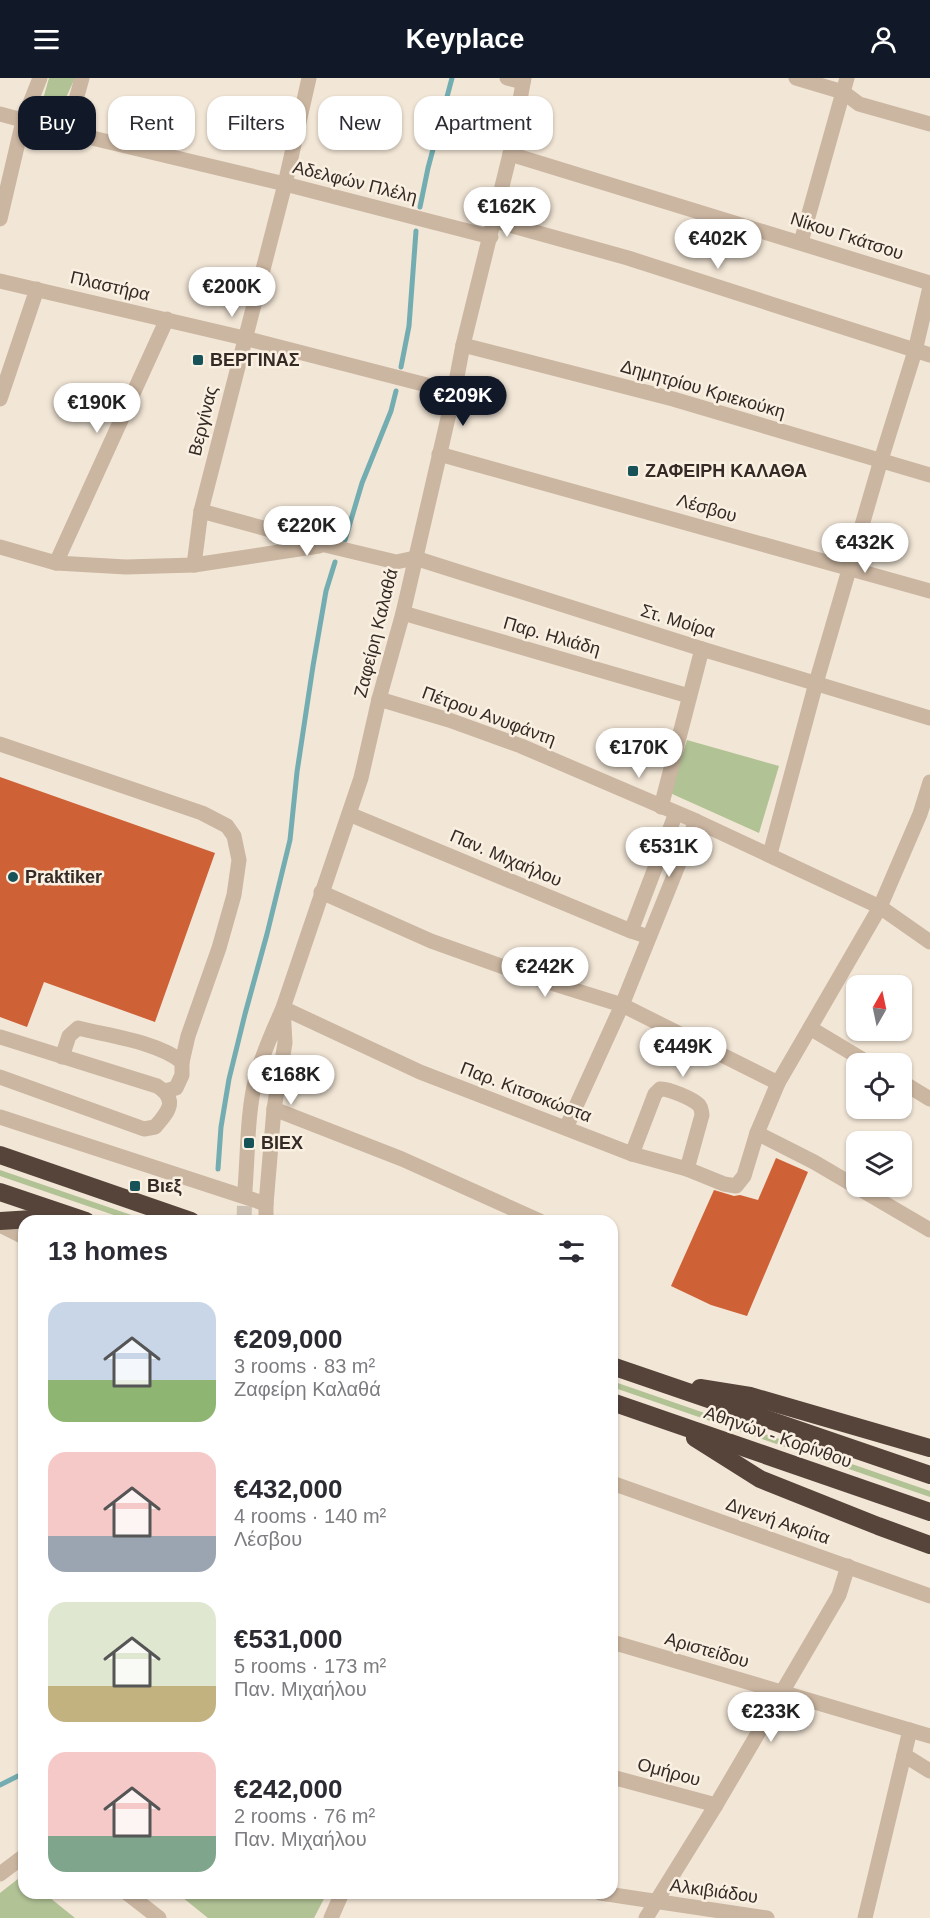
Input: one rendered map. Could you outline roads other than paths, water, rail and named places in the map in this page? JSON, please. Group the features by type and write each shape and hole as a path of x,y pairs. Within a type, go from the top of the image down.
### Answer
{"highway":[{"path":"0,1155 174,1215"},
{"path":"0,1191 68,1215"},
{"path":"0,1223 18,1222"},
{"name":"Αθηνών - Κορίνθου","path":"618,1368 930,1475"},
{"path":"651,1380 750,1395 930,1448"},
{"name":"Αθηνών - Κορίνθου","path":"618,1404 930,1512"},
{"path":"664,1420 760,1479 930,1545"}],"street":[{"path":"32,96 39,78"},
{"path":"77,96 82,78"},
{"name":"Βεργίνας","path":"194,565 201,511 285,184 309,78"},
{"path":"507,78 523,80"},
{"path":"796,78 845,85 859,104 930,124"},
{"name":"Ζαφείρη Καλαθά","path":"245,1189 250,1110 256,1078 271,1033 283,1008 361,778 379,699 403,613 495,220 523,80"},
{"path":"801,242 845,85"},
{"name":"Αδελφών Πλέλη","path":"0,114 18,119"},
{"name":"Αδελφών Πλέλη","path":"96,139 491,237"},
{"path":"0,219 18,142"},
{"name":"Νίκου Γκάτσου","path":"510,154 801,242 930,285"},
{"path":"495,220 628,258 922,353"},
{"name":"Πλαστήρα","path":"0,281 167,319 454,392"},
{"path":"770,854 816,683 881,460 922,353 930,285"},
{"path":"0,399 37,289"},
{"path":"56,563 167,319"},
{"name":"Δημητρίου Κριεκούκη","path":"464,345 673,399 930,474"},
{"name":"Λέσβου","path":"439,454 930,591"},
{"name":"Στ. Μοίρα","path":"201,511 325,545 396,561 415,558 930,718"},
{"path":"0,547 56,563 126,567 194,565 325,545"},
{"name":"Παρ. Ηλιάδη","path":"403,613 689,696"},
{"path":"631,932 669,810 689,696 702,649"},
{"name":"Πέτρου Ανυφάντη","path":"379,699 449,720 521,746 696,821 880,907 930,942"},
{"path":"0,744 202,813 227,826 234,836 239,860 234,896 219,948 188,1036 182,1062 182,1076 176,1088 165,1091"},
{"path":"930,782 920,814 880,907 778,1083 757,1133 814,1162 930,1230"},
{"name":"Παν. Μιχαήλου","path":"349,813 631,932 649,937"},
{"path":"566,1128 622,1005 696,821"},
{"path":"321,892 431,941 526,975 622,1005 778,1083"},
{"path":"266,1215 274,1109 285,1043 283,1008"},
{"name":"Παρ. Κιτσοκώστα","path":"283,1008 420,1072 632,1154 687,1169 724,1184 736,1186 744,1176 757,1133"},
{"path":"62,1057 69,1036 78,1028 158,1047 172,1053 182,1062"},
{"path":"810,1028 852,1053"},
{"path":"0,1037 157,1086 165,1091 169,1100 168,1112 155,1127 144,1129 0,1077"},
{"path":"632,1154 655,1095 660,1089 666,1088 697,1103 701,1109 702,1115 687,1169"},
{"path":"912,1088 930,1099"},
{"path":"274,1109 402,1159 527,1215"},
{"path":"0,1117 266,1204"},
{"path":"0,1223 18,1234"},
{"name":"Διγενή Ακρίτα","path":"618,1485 930,1596"},
{"path":"646,1918 716,1805 839,1595 848,1566"},
{"name":"Αριστείδου","path":"618,1644 930,1736"},
{"path":"865,1918 910,1730"},
{"path":"904,1755 930,1772"},
{"name":"Ομήρου","path":"618,1779 716,1805"},
{"path":"0,1874 18,1860"},
{"name":"Αλκιβιάδου","path":"618,1896 766,1918"},
{"path":"135,1899 159,1918"},
{"path":"331,1918 339,1899"}],"waterway":[{"path":"420,207 452,78"},
{"path":"401,367 409,326 416,231"},
{"path":"345,540 362,483 391,411 396,391"},
{"path":"218,1169 221,1127 229,1079 290,840 297,772 313,666 326,591 335,562"},
{"path":"0,1785 18,1776"}],"tunnel":[{"path":"244,1215 245,1189"}],"place":[{"name":"ΒΕΡΓΙΝΑΣ","path":"198,360"},
{"name":"ΖΑΦΕΙΡΗ ΚΑΛΑΘΑ","path":"633,471"},
{"name":"Praktiker","path":"13,877"},
{"name":"ΒΙΕΧ","path":"249,1143"},
{"name":"Βιεξ","path":"135,1186"}]}
